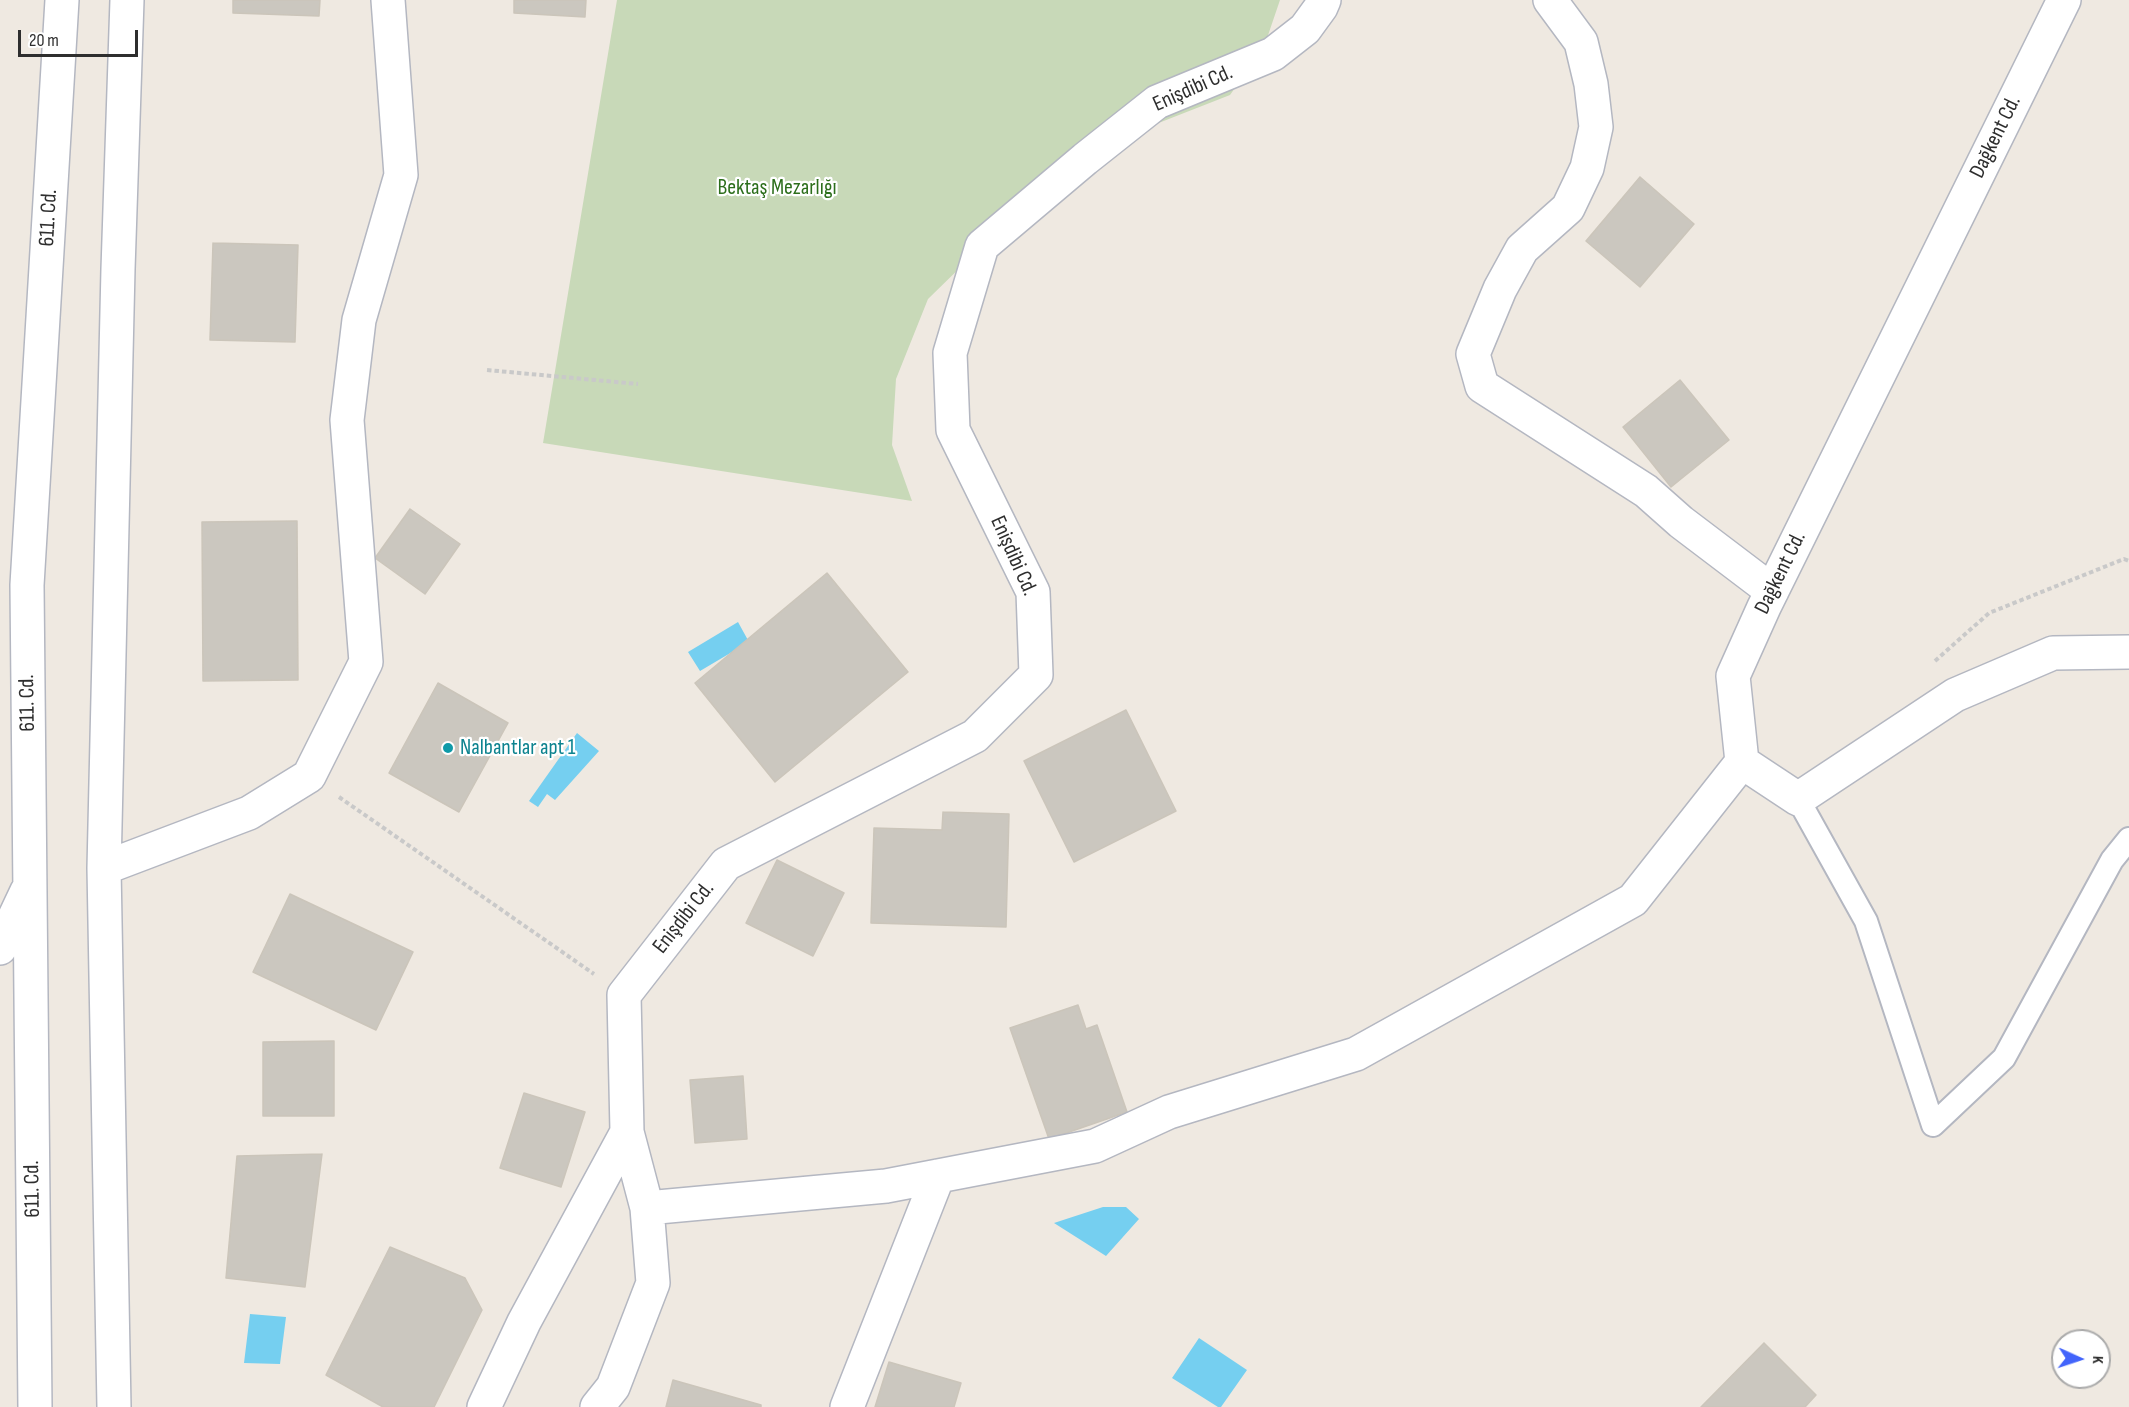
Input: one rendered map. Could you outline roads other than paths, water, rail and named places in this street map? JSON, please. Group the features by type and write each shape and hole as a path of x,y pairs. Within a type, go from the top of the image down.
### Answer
{"street":[{"name":"611. Cd.","path":"35,1407 27,585 62,0"},
{"path":"114,1407 104,868 118,269 127,0"},
{"path":"104,868 249,813 309,776 366,662 347,420 359,320 401,175 388,0"},
{"name":"Enişdibi Cd.","path":"627,1132 624,995 726,864 975,736 1036,675 1033,592 953,430 950,353 982,246 1157,102 1273,54 1305,28 1322,7 1324,0"},
{"path":"1550,0 1581,42 1592,84 1596,127 1587,168 1568,208 1522,249 1500,289 1473,354 1482,386 1646,491 1681,522 1772,591"},
{"name":"Dağkent Cd.","path":"1742,762 1733,676 1772,591 2064,0"},
{"path":"646,1208 886,1186 1095,1146 1169,1112 1356,1053 1633,900 1742,762 1798,799 1954,695 2053,653 2129,652"},
{"path":"0,948 30,884"},
{"path":"597,1407 613,1387 652,1283 646,1208 627,1132"},
{"path":"484,1407 524,1322 627,1132"},
{"path":"847,1407 938,1176"}],"lane":[{"path":"1798,799 1866,921 1933,1125 2004,1059 2112,860 2129,839"}],"water":[{"path":"738,622 749,642 700,671 688,652"},
{"path":"577,733 599,751 555,800 547,794 538,807 529,801"},
{"path":"1103,1207 1126,1207 1139,1219 1106,1256 1054,1223"},
{"path":"250,1314 286,1317 280,1364 244,1363"},
{"path":"1199,1338 1247,1370 1221,1407 1172,1378"}],"place":[{"name":"Nalbantlar apt 1","path":"448,748"}],"park label":[{"name":"Bektaş Mezarlığı","path":"777,188"}]}
